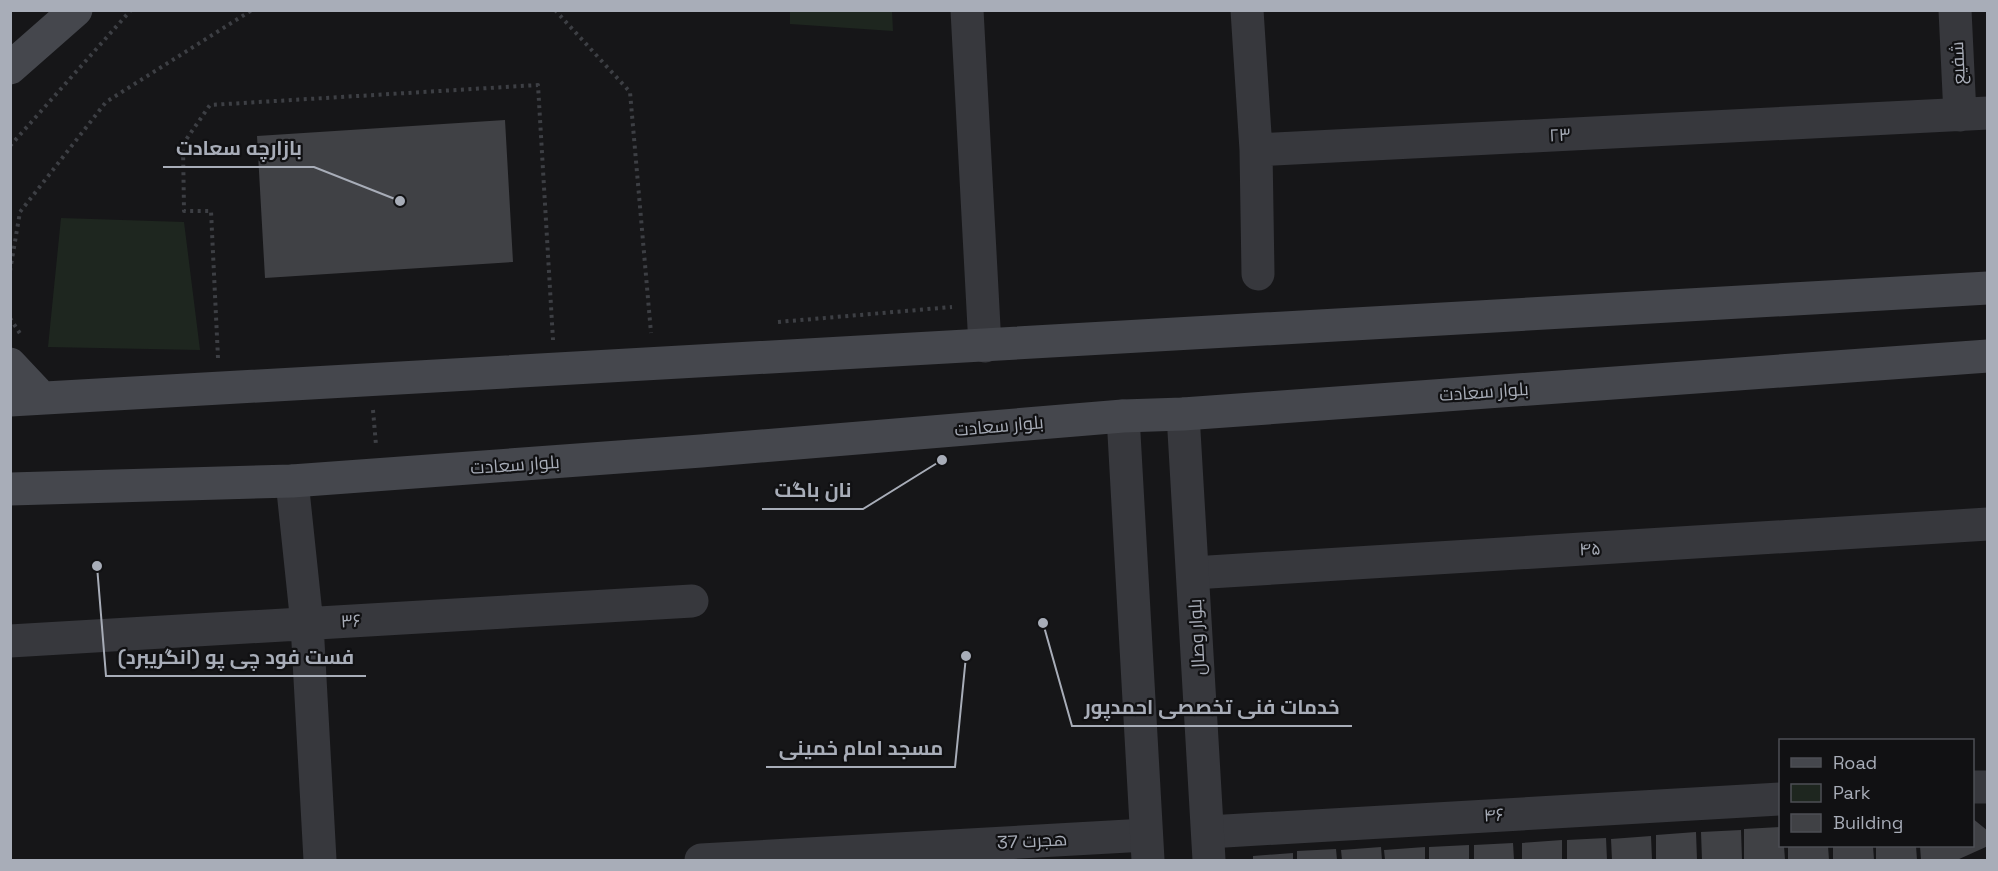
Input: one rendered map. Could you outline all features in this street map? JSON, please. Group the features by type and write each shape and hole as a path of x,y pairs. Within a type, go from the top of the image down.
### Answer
{"main road":[{"path":"10,68 76,10"},
{"path":"10,364 26,399 370,380 653,349 985,346 1988,288"},
{"name":"بلوار سعادت","path":"10,489 292,481 701,452 1124,416 1183,414 1988,356"}],"street":[{"path":"967,10 985,346"},
{"path":"1247,10 1256,150 1258,274"},
{"name":"شفیع","path":"1955,10 1974,114"},
{"name":"۲۳","path":"1256,150 1974,114"},
{"name":"بلوار وصال","path":"1183,414 1208,846"},
{"path":"1124,416 1147,848"},
{"path":"292,481 307,624 320,861"},
{"name":"۴۵","path":"1193,573 1988,524"},
{"name":"۳۶","path":"10,641 692,601"},
{"name":"۴۶","path":"1208,846 1779,798"},
{"name":"هجرت 37","path":"701,861 1147,848"}],"path":[{"path":"10,146 131,10"},
{"path":"10,271 20,212 106,102 252,10"},
{"path":"555,10 630,92 653,349"},
{"path":"218,362 211,211 184,211 183,144 210,105 538,85 553,344 564,343"},
{"path":"770,323 983,304"},
{"path":"653,349 663,332"},
{"path":"640,334 653,349"},
{"path":"370,380 378,475"}],"green space":[{"path":"790,11 892,11 893,31 790,24"},
{"path":"61,218 184,222 200,350 48,347"}],"building":[{"path":"505,120 513,262 265,278 257,136"},
{"path":"1974,820 1988,831 1988,846 1957,860 1921,860 1920,847 1974,847"},
{"path":"1779,827 1779,847 1784,847 1785,860 1744,860 1744,829"},
{"path":"1741,830 1742,860 1702,860 1701,832"},
{"path":"1696,832 1697,860 1656,860 1656,835"},
{"path":"1651,836 1652,860 1612,860 1611,839"},
{"path":"1606,838 1607,860 1567,860 1567,840"},
{"path":"1562,840 1562,860 1522,860 1522,843"},
{"path":"1513,843 1514,860 1474,860 1474,845"},
{"path":"1469,845 1469,860 1429,860 1429,847"},
{"path":"1381,847 1382,860 1342,860 1341,850"},
{"path":"1425,847 1425,860 1385,860 1384,850"},
{"path":"1788,847 1828,847 1829,860 1788,860"},
{"path":"1833,847 1873,847 1874,860 1833,860"},
{"path":"1876,847 1916,847 1917,860 1876,860"},
{"path":"1336,849 1337,860 1297,860 1297,851"},
{"path":"1293,853 1293,860 1253,860 1253,856"}],"place":[{"name":"بازارچه سعادت","path":"400,201"},
{"name":"نان باگت","path":"942,460"},
{"name":"فست فود چی پو (انگریبرد)","path":"97,566"},
{"name":"خدمات فنی تخصصی احمدپور","path":"1043,623"},
{"name":"مسجد امام خمینی","path":"966,656"}]}
